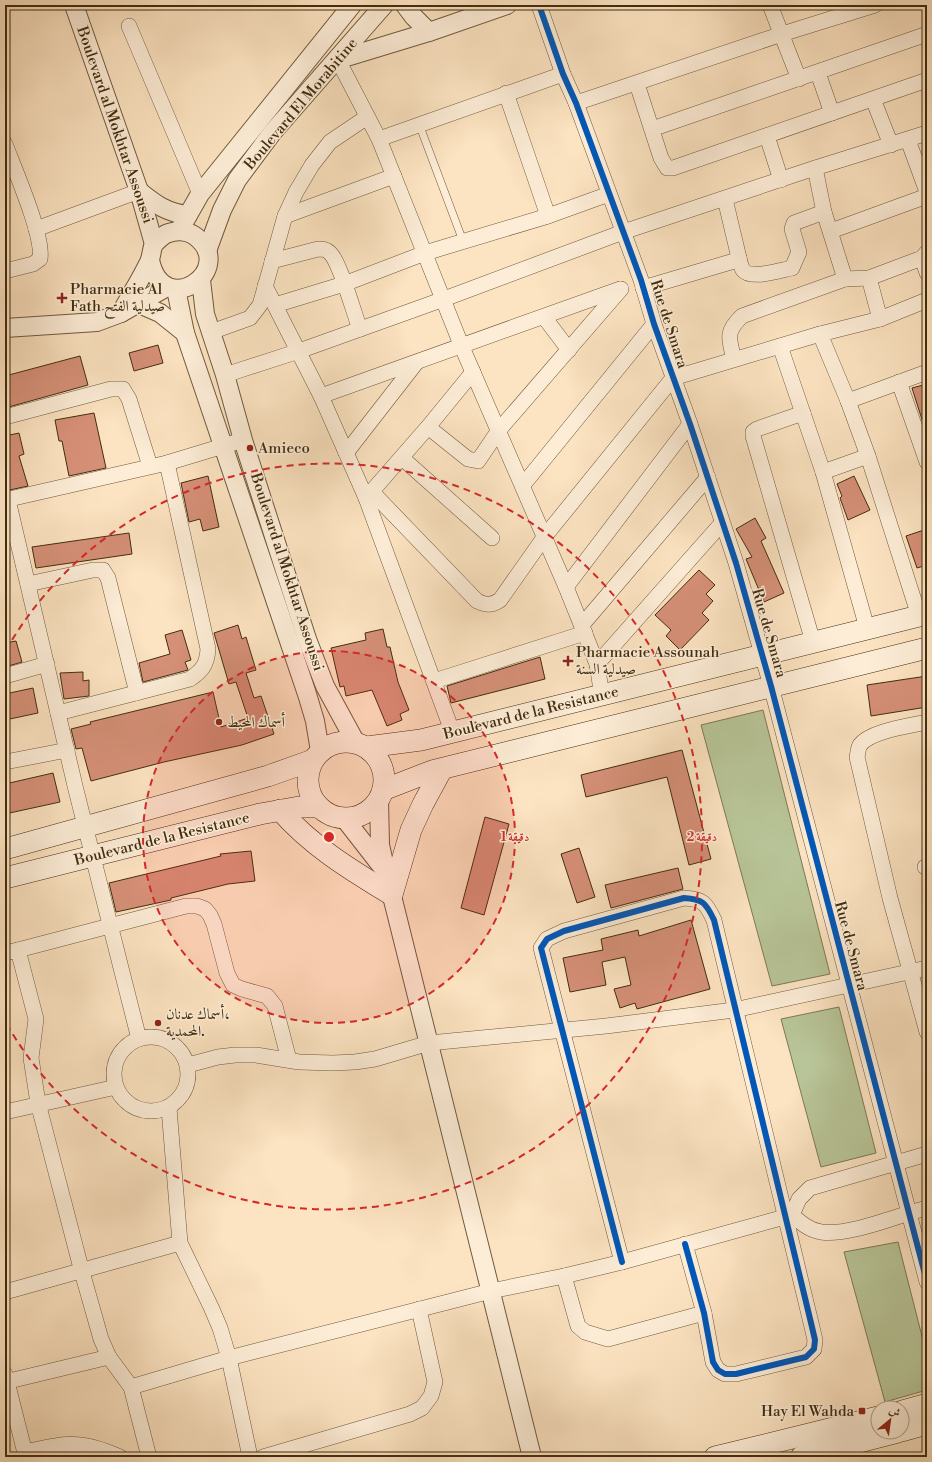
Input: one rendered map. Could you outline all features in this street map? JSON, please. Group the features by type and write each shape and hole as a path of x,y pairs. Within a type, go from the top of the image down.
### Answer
{"main road":[{"name":"Boulevard de la Resistance","path":"361,745 421,740 452,731 602,696 761,654 923,615"},
{"name":"Boulevard de la Resistance","path":"381,794 407,779 442,769 927,648"},
{"path":"332,744 361,745 376,755 382,766 384,778 381,794 373,807 364,813 354,817 344,818 335,816 319,807 312,797 308,785 308,772 316,756 332,744"},
{"name":"Boulevard de la Resistance","path":"5,849 274,774 316,756"},
{"path":"280,810 298,830 328,854 392,895 411,830 442,769"},
{"name":"Boulevard de la Resistance","path":"5,878 280,810 319,807"},
{"path":"910,1408 927,1404"},
{"path":"715,1457 870,1419"},
{"path":"910,1429 927,1424"},
{"path":"801,1457 870,1439"}],"street":[{"name":"Boulevard al Mokhtar Assoussi","path":"74,5 139,192 152,252"},
{"name":"Boulevard El Morabitine","path":"179,231 200,194 352,5"},
{"name":"Boulevard El Morabitine","path":"207,252 222,210 237,180 272,133 338,60 384,5"},
{"path":"405,5 414,17 429,32"},
{"path":"300,70 429,32 507,5"},
{"name":"Rue de Smara","path":"539,5 563,74 576,104 642,284 654,324 708,477 722,523 771,686 848,986 910,1212 927,1282"},
{"path":"770,5 799,79"},
{"path":"576,104 782,34 875,5"},
{"path":"129,26 200,194"},
{"path":"652,129 818,73 927,34"},
{"path":"338,60 379,139 462,347 545,536 597,664 602,696"},
{"path":"818,73 832,113"},
{"path":"379,139 563,74"},
{"path":"637,84 663,163 668,168 673,168 927,80"},
{"path":"506,93 548,216"},
{"path":"873,99 891,145"},
{"path":"211,332 250,318 260,305 285,216 296,192 312,165 330,142 368,117"},
{"path":"225,375 299,351 444,300 623,232 815,168 927,133"},
{"path":"767,136 781,180"},
{"path":"908,140 927,192"},
{"path":"5,144 36,229 40,248 40,259 33,264 5,271"},
{"path":"815,168 824,212 846,279"},
{"path":"285,216 394,176"},
{"path":"36,229 139,192 163,209 174,213 188,215"},
{"path":"275,305 344,284 425,253 548,216 609,194"},
{"path":"831,231 927,196"},
{"path":"725,198 742,269 747,273 757,275 792,268 799,252 792,229 794,223 824,212"},
{"path":"5,328 97,322 121,313 137,303 171,288 189,288 201,280 208,264 207,252 201,241 191,233 179,231 165,235 152,252 121,313"},
{"path":"272,261 318,249 324,249 331,253 360,329"},
{"path":"152,252 152,271 158,280 171,288"},
{"path":"734,359 729,338 730,329 742,316 846,279 869,278 925,255 927,273"},
{"path":"321,396 462,347 621,289 734,261 739,258"},
{"path":"869,278 880,319"},
{"name":"Boulevard al Mokhtar Assoussi","path":"201,280 205,314 225,375 243,440 307,639 325,686 361,745"},
{"path":"266,286 321,396 346,453 369,495 452,731"},
{"name":"Boulevard al Mokhtar Assoussi","path":"171,288 222,446 307,694 315,721 316,756"},
{"path":"428,427 472,461 478,461 499,430 621,289"},
{"path":"369,495 477,601 486,605 493,604 500,600 545,536 673,378 820,334 880,319 927,300"},
{"path":"137,303 160,313 185,332"},
{"path":"544,317 569,350"},
{"path":"523,485 654,324"},
{"path":"820,334 848,401 923,615"},
{"path":"780,346 823,472 867,628"},
{"path":"346,453 416,363"},
{"path":"369,495 402,458 473,372"},
{"path":"848,401 927,372"},
{"path":"899,382 927,462"},
{"path":"5,417 111,389 123,389 129,399 150,466"},
{"path":"802,413 757,429 753,432 753,436 813,642"},
{"path":"566,587 690,424"},
{"path":"139,1039 109,925 28,584 6,500 167,463 243,440"},
{"path":"823,472 868,456"},
{"path":"402,458 492,538"},
{"path":"58,713 190,679 203,670 207,660 208,649 167,463"},
{"path":"434,681 583,629 708,477"},
{"path":"597,664 722,523"},
{"path":"28,584 99,569 106,573 137,693"},
{"path":"5,676 47,664"},
{"path":"927,722 876,734 866,739 859,746 857,757 890,898 927,1032"},
{"path":"5,762 67,750"},
{"path":"381,794 380,845 386,872 532,1457"},
{"path":"344,818 386,872"},
{"path":"622,1262 561,1031 541,948 547,939 564,931 684,898 701,900 709,908 714,920 734,1010 789,1216 814,1333 814,1349 806,1357 799,1360 736,1374 725,1374 718,1370 713,1362 704,1313 685,1244"},
{"path":"149,1457 130,1387 109,1357 101,1339 82,1272 38,1103 31,1058 36,1019 12,952 109,925 186,906 197,906 205,909 214,924 227,974 233,985 242,990 267,996 275,1006 289,1060"},
{"path":"188,1065 218,1057 235,1055 256,1055 333,1064 354,1062 375,1059 429,1043 561,1031 734,1010 927,968"},
{"path":"157,1037 170,1042 182,1053 188,1065 188,1081 180,1100 169,1108 157,1112 143,1111 131,1106 121,1097 116,1087 113,1074 116,1061 127,1045 139,1039 157,1037"},
{"path":"5,1112 38,1103 116,1087"},
{"path":"169,1108 180,1243 212,1307 229,1358 250,1457"},
{"path":"789,1216 798,1199 810,1188 896,1161 927,1154"},
{"path":"130,1387 229,1358 490,1290 564,1276 622,1262 789,1216 810,1228 822,1232 834,1232 860,1227 927,1208"},
{"path":"5,1292 82,1272 180,1243"},
{"path":"564,1276 578,1326 585,1332 608,1339 704,1313"},
{"path":"263,1457 410,1414 422,1408 431,1396 435,1382 419,1309"},
{"path":"109,1357 6,1380 25,1454 65,1444 95,1446 120,1457"}],"lane":[{"path":"419,124 463,241"}],"green space":[{"path":"763,710 830,974 772,986 701,725"},
{"path":"839,1007 876,1153 821,1167 781,1019"},
{"path":"898,1242 927,1356 927,1390 892,1400 884,1400 844,1252"}],"building":[{"path":"158,345 163,363 134,371 129,353"},
{"path":"80,356 88,385 5,408 5,376"},
{"path":"927,384 927,429 925,429 912,388"},
{"path":"94,413 106,468 69,476 62,441 59,441 55,420"},
{"path":"19,433 24,454 19,456 28,486 5,491 5,436"},
{"path":"208,476 219,527 203,531 200,519 189,522 181,483"},
{"path":"854,476 870,510 848,520 840,498 842,496 837,484"},
{"path":"755,518 766,538 761,541 784,593 764,602 746,559 752,557 736,529"},
{"path":"924,530 927,538 927,565 917,568 906,536"},
{"path":"129,533 132,554 36,568 32,547"},
{"path":"699,570 715,585 706,594 713,601 702,613 709,620 680,650 666,636 671,630 655,615"},
{"path":"238,625 242,639 246,637 256,670 246,673 254,698 261,696 274,734 242,745 164,762 91,781 82,748 76,749 71,729 91,724 90,722 213,692 221,727 248,718 236,682 229,684 214,633"},
{"path":"383,629 387,647 390,647 398,682 409,710 400,714 402,720 387,726 372,690 346,696 344,686 340,687 331,648 366,640 365,633"},
{"path":"182,630 191,660 185,662 188,670 143,682 139,663 170,654 165,635"},
{"path":"16,641 22,662 5,667 5,643"},
{"path":"540,657 545,679 451,703 447,686"},
{"path":"83,672 83,681 89,680 89,696 64,699 60,673"},
{"path":"927,676 927,707 871,716 867,685"},
{"path":"33,688 38,713 5,720 5,694"},
{"path":"682,750 711,859 689,865 667,777 586,797 581,775"},
{"path":"53,773 60,802 5,814 5,784"},
{"path":"485,817 509,824 484,915 461,908"},
{"path":"579,848 595,897 577,903 561,854"},
{"path":"251,851 255,881 228,884 171,898 171,900 116,912 109,883 221,856 220,854"},
{"path":"678,868 683,889 611,908 605,885"},
{"path":"691,920 710,989 637,1009 635,1003 620,1008 614,989 631,985 625,957 602,962 606,985 570,992 563,958 603,950 601,939 638,930 639,936"}],"cycle path":[{"path":"539,5 563,74 576,103 641,280 654,324 690,424 736,563 771,686 927,1282"},
{"path":"622,1262 541,948 547,939 564,931 684,898 696,899 703,903 709,910 714,920 812,1327 815,1340 814,1349 806,1357 736,1374 725,1374 718,1370 713,1362 704,1313 685,1244"}],"place":[{"name":"Pharmacie Al Fath صيدلية الفتح","path":"62,298"},
{"name":"Amieco","path":"250,448"},
{"name":"Pharmacie Assounah صيدلية السنة","path":"568,661"},
{"name":"أسماك المحيط","path":"219,722"},
{"name":"أسماك عدنان، المحمدية.","path":"158,1023"},
{"name":"Hay El Wahda","path":"862,1411"}]}
